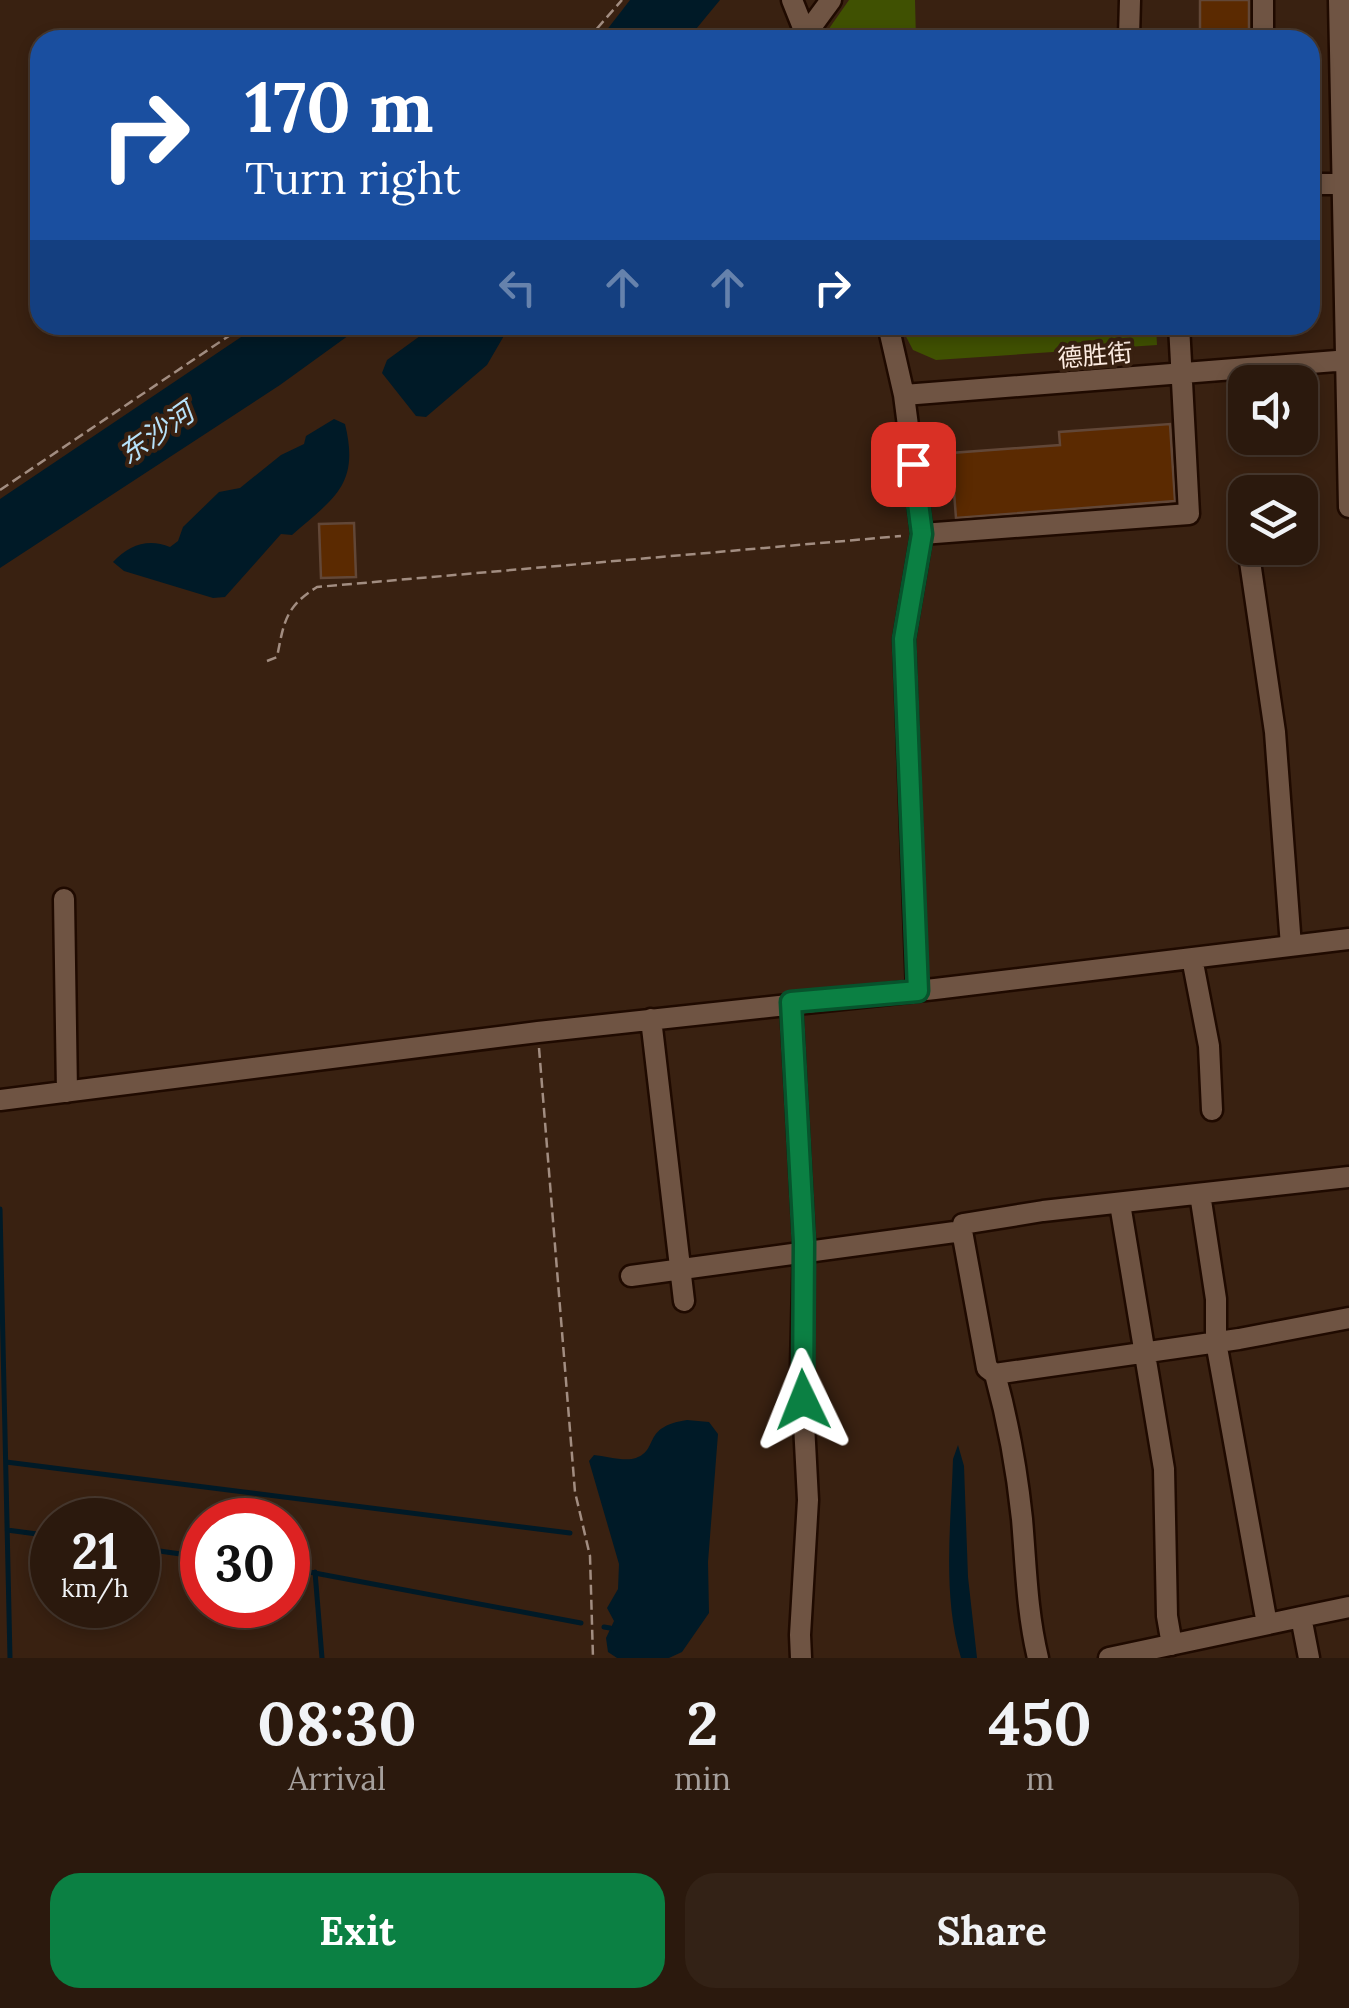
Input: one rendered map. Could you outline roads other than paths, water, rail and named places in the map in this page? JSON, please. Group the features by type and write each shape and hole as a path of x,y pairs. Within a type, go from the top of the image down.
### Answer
{"street":[{"path":"792,0 804,30"},
{"path":"812,30 831,0"},
{"path":"1129,30 1130,0"},
{"path":"1263,0 1263,30"},
{"path":"1339,0 1349,507"},
{"path":"1320,184 1342,184"},
{"path":"890,335 904,395 922,534 904,639 918,991"},
{"path":"922,534 1189,514 1179,335"},
{"name":"德胜街","path":"904,395 1347,360"},
{"path":"1250,565 1275,732 1291,946"},
{"path":"64,898 67,1092"},
{"path":"0,1100 651,1018 918,991 1349,939"},
{"path":"1192,958 1209,1046 1212,1110"},
{"path":"791,1002 804,1251 802,1367 808,1500 802,1658"},
{"path":"651,1018 684,1301"},
{"path":"1038,1658 1031,1631 1021,1514 1007,1426 995,1374 987,1368 963,1224 1349,1177"},
{"path":"1200,1194 1216,1299 1216,1342 1268,1624"},
{"path":"1120,1204 1164,1469 1167,1616 1163,1650"},
{"path":"631,1276 962,1231"},
{"path":"995,1374 1349,1318"},
{"path":"1109,1658 1163,1650 1349,1607"},
{"path":"1302,1617 1309,1658"}],"water":[{"path":"630,0 720,0 695,30 607,30"},
{"name":"东沙河","path":"244,335 349,335 280,385 0,568 0,499"},
{"path":"421,335 504,335 487,365 426,417 416,416 382,373 387,360"},
{"path":"334,419 345,424 349,445 349,462 340,488 292,535 281,534 225,597 213,598 124,571 113,562 139,545 170,547 178,541 183,527 219,492 240,488"},
{"path":"687,1420 709,1422 718,1434 708,1562 709,1613 682,1652 669,1658 617,1658 608,1652 606,1638 614,1621 607,1608 618,1589 619,1564 589,1461 594,1455 636,1458 663,1428"},
{"path":"958,1445 964,1466 968,1577 977,1658 961,1658 951,1609 953,1459"}],"waterway":[{"path":"0,1209 10,1658"},
{"path":"6,1462 570,1533"},
{"path":"7,1530 30,1533"},
{"path":"160,1551 180,1554"},
{"path":"310,1572 581,1623"},
{"path":"315,1572 322,1658"},
{"path":"604,1627 610,1628"}]}
